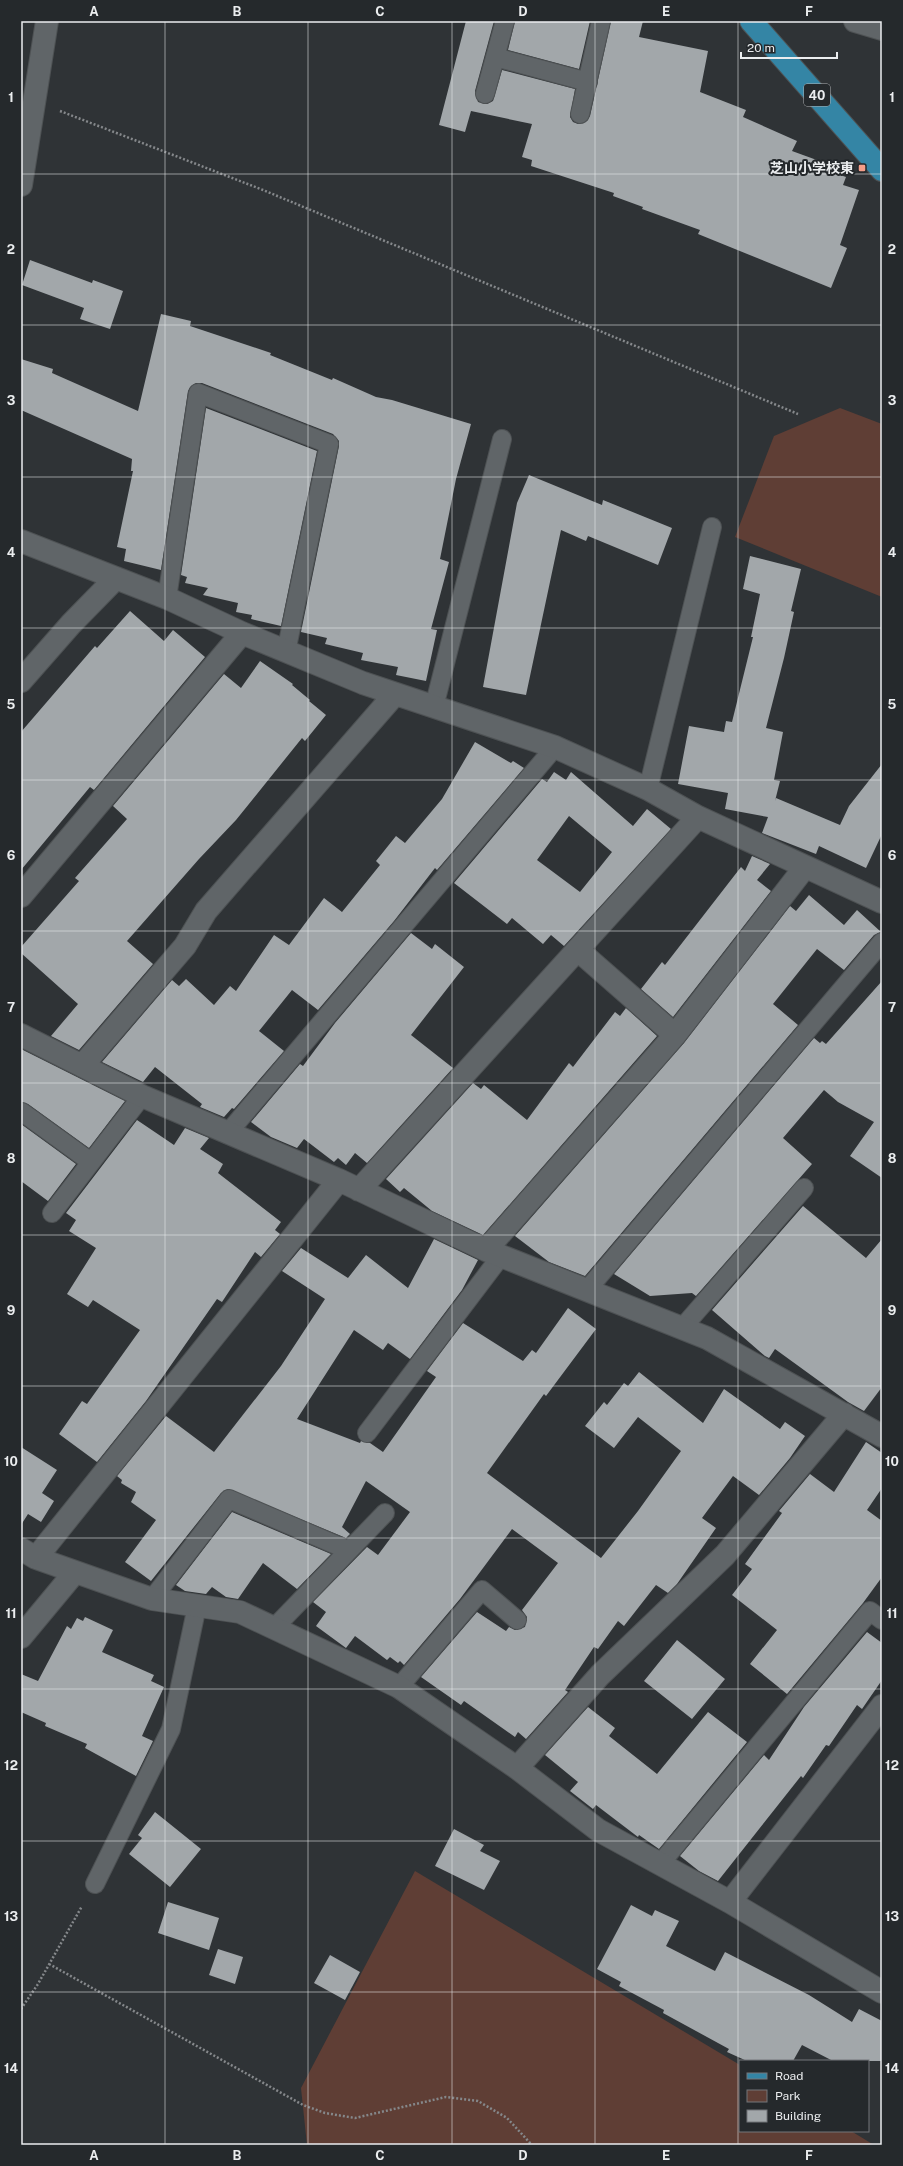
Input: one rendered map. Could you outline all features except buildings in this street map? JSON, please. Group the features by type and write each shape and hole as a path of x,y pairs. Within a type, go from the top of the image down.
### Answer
{"main road":[{"name":"40","path":"751,21 882,170"}],"street":[{"path":"21,185 47,21"},
{"path":"855,21 882,28"},
{"path":"21,541 167,598 286,652 395,694 555,747 648,789 698,817 882,902"},
{"path":"21,681 71,624 116,578"},
{"path":"21,896 242,633"},
{"path":"82,1066 185,946 206,911 395,694"},
{"path":"359,1190 698,817"},
{"path":"493,1253 675,1035 805,867"},
{"path":"578,950 675,1035"},
{"path":"21,1035 142,1096 227,1134 339,1180 493,1253 707,1338 844,1414 879,1430"},
{"path":"339,1180 28,1553 75,1572 152,1599 240,1612 398,1687 517,1768 598,1830 730,1902 882,1992"},
{"path":"517,1768 600,1675 725,1555 844,1414"},
{"path":"21,1636 75,1572"},
{"path":"730,1902 882,1706"}],"lane":[{"path":"485,94 505,21"},
{"path":"580,114 601,21"},
{"path":"495,57 588,82"},
{"path":"167,598 198,394 329,444 286,652"},
{"path":"434,707 502,439"},
{"path":"648,789 712,527"},
{"path":"227,1134 555,747"},
{"path":"587,1290 882,942"},
{"path":"52,1213 142,1096"},
{"path":"22,1112 91,1162"},
{"path":"682,1328 804,1188"},
{"path":"367,1433 493,1253"},
{"path":"152,1599 229,1498 348,1550"},
{"path":"274,1628 385,1513"},
{"path":"398,1687 482,1590 517,1620"},
{"path":"95,1884 171,1729 197,1606"},
{"path":"660,1864 870,1611 882,1620"}],"path":[{"path":"34,101 263,190 798,414"},
{"path":"21,2009 95,1884"},
{"path":"49,1964 303,2105 325,2113 355,2118 446,2097 478,2101 507,2118 532,2145"}],"green space":[{"path":"840,408 882,424 882,597 735,537 774,436"},
{"path":"415,1871 739,2064 739,2132 853,2132 874,2145 307,2145 301,2088"}],"place":[{"name":"芝山小学校東","path":"862,168"}]}
